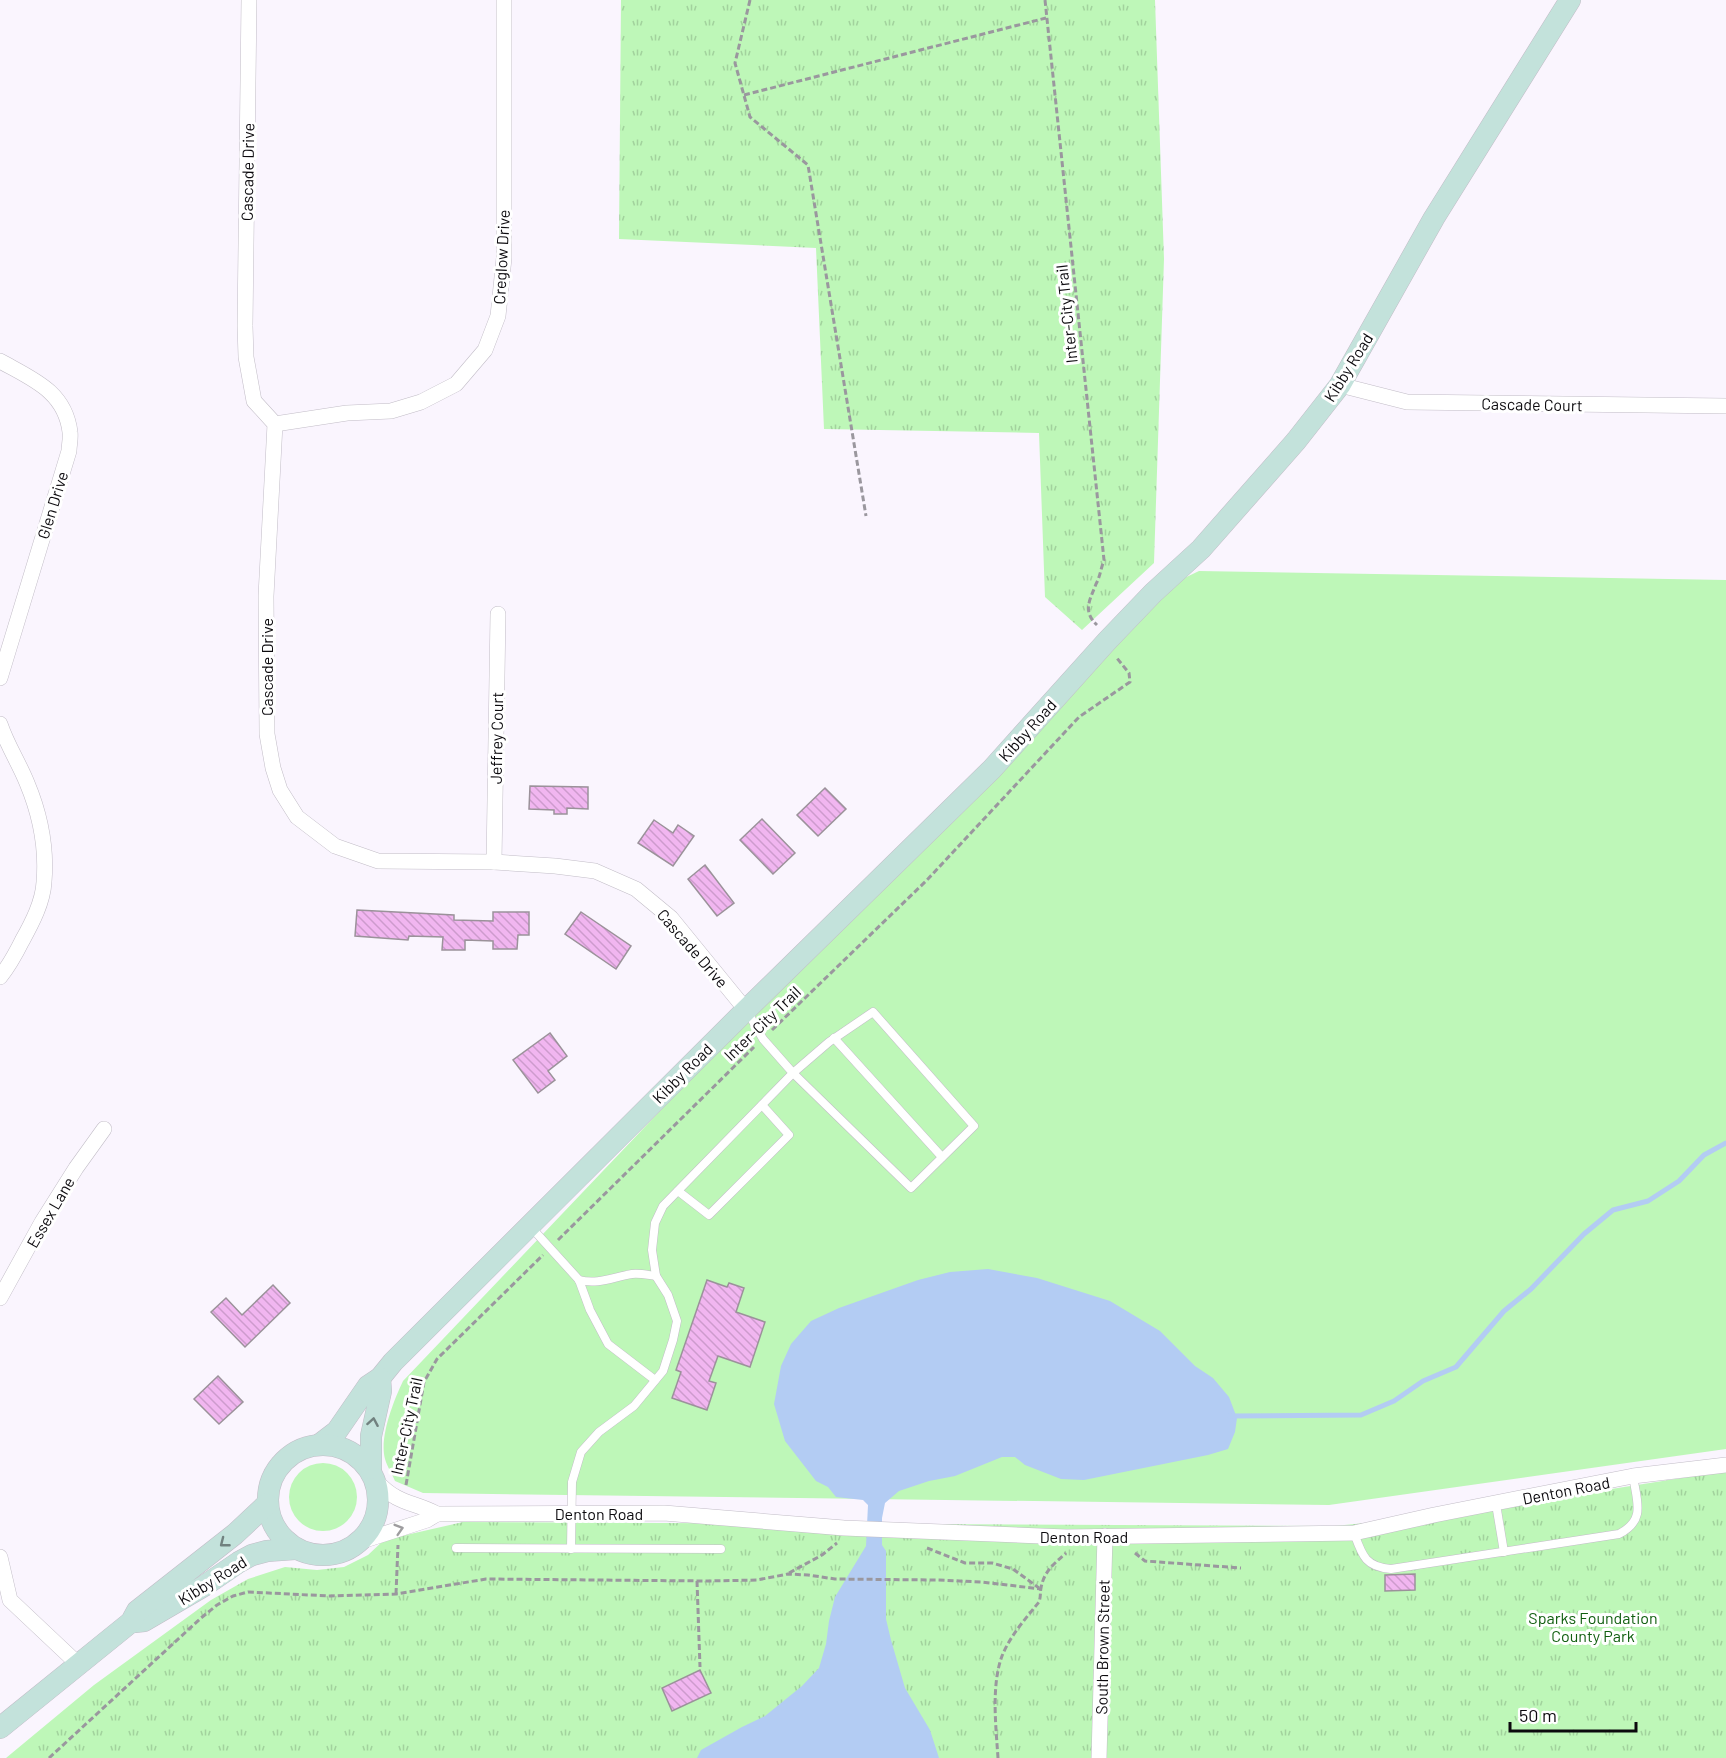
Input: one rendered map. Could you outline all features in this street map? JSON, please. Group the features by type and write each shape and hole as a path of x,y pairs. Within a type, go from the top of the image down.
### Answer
{"main road":[{"name":"Kibby Road","path":"320,1444 337,1431 368,1386 380,1378 393,1362 529,1225 992,769 1107,641 1153,593 1201,549 1296,441 1340,385 1434,218 1570,0"},
{"path":"374,1475 362,1459 347,1449 332,1444 302,1448 288,1457 276,1473 267,1504 269,1518 285,1542 309,1554 323,1556 348,1549 368,1533 378,1509 379,1496 374,1475 371,1436 381,1391 380,1378"},
{"name":"Kibby Road","path":"0,1728 131,1622 136,1611 235,1534 267,1504"},
{"name":"Kibby Road","path":"131,1622 144,1621 252,1555 267,1551 295,1549"}],"street":[{"name":"Cascade Drive","path":"249,0 246,357 254,401 275,424 266,596 267,734 273,768 280,790 297,817 335,846 378,861 494,862 555,866 595,871 636,889 671,918 746,1010"},
{"name":"Creglow Drive","path":"275,424 347,413 392,411 422,402 456,384 485,350 498,316 504,258 504,0"},
{"name":"Glen Drive","path":"0,361 48,389 62,407 70,433 69,451 0,678"},
{"name":"Cascade Court","path":"1340,385 1407,402 1726,406"},
{"name":"Jeffrey Court","path":"494,862 498,614"},
{"path":"0,724 26,780 43,832 44,883 31,925 0,977"},
{"name":"Essex Lane","path":"0,1298 42,1222 104,1129"},
{"name":"Denton Road","path":"374,1475 388,1494 437,1514 664,1513 846,1534 910,1531 1066,1537 1354,1533 1633,1476 1726,1465"},
{"name":"Denton Road","path":"359,1542 427,1520 437,1514"},
{"name":"South Brown Street","path":"1099,1758 1105,1536"},
{"path":"0,1557 5,1604 78,1665"}],"lane":[{"path":"571,1549 572,1482 581,1452 599,1432 634,1406 663,1371 673,1340 677,1321 668,1296 656,1276 652,1250 655,1223 663,1206 794,1073 834,1038 873,1012 974,1126 911,1188 794,1073 763,1039 746,1010"},
{"path":"834,1038 942,1157"},
{"path":"678,1191 709,1215 789,1135 762,1105"},
{"path":"529,1225 579,1280 590,1310 608,1344 655,1380"},
{"path":"579,1280 590,1283 633,1274 656,1276"},
{"path":"1354,1533 1363,1556 1370,1564 1391,1569 1618,1534 1628,1530 1634,1524 1637,1516 1633,1476"},
{"path":"1496,1504 1504,1552"},
{"path":"456,1548 721,1549"}],"path":[{"path":"750,0 735,63 750,117 808,165 866,516"},
{"name":"Inter-City Trail","path":"1046,0 1046,18 1104,560 1098,582 1087,605 1093,621"},
{"path":"744,95 1046,18"},
{"name":"Inter-City Trail","path":"403,1502 424,1382 437,1359 927,880 1079,717 1130,682 1129,673 1119,660"},
{"path":"396,1594 399,1529"},
{"path":"788,1574 822,1555 846,1534"},
{"path":"917,1545 965,1563 993,1563 1013,1569 1041,1589"},
{"path":"1129,1549 1145,1561 1241,1568"},
{"path":"998,1758 996,1679 1002,1656 1012,1637 1039,1602 1048,1569 1067,1553"},
{"path":"49,1758 201,1617 233,1596 255,1592 330,1596 396,1594 486,1579 697,1581 757,1580 788,1574 835,1579 982,1582 1041,1589"},
{"path":"697,1581 700,1667"}],"green space":[{"path":"621,0 1155,0 1164,259 1154,563 1082,630 1045,597 1039,433 824,429 816,248 619,239"},
{"path":"1199,571 1726,580 1726,1449 1329,1505 423,1493 395,1481 385,1459 384,1440 392,1408 403,1381 1153,593"},
{"path":"330,1463 342,1469 351,1478 357,1490 355,1510 347,1521 330,1531 316,1531 299,1521 291,1510 289,1490 299,1473 310,1465"},
{"name":"Sparks Foundation County Park","path":"1726,1471 1726,1758 6,1758 94,1685 211,1600 248,1579 285,1567 317,1570 344,1567 368,1555 384,1540 463,1522 1334,1526 1439,1516"}],"water":[{"path":"988,1269 1037,1278 1110,1301 1160,1331 1195,1366 1213,1378 1229,1397 1237,1418 1235,1432 1228,1449 1084,1480 1061,1479 1025,1465 1015,1457 1002,1457 955,1476 929,1481 899,1491 885,1503 882,1518 882,1545 886,1551 886,1619 905,1688 930,1730 939,1758 697,1758 701,1750 765,1716 802,1686 819,1668 835,1597 866,1546 868,1505 863,1500 836,1497 828,1487 816,1481 785,1441 774,1404 781,1366 791,1344 811,1321 839,1308 918,1280 950,1272"}],"building":[{"path":"530,786 588,787 588,809 567,808 567,814 554,814 554,810 529,809"},
{"path":"825,788 846,809 818,836 797,815"},
{"path":"762,819 795,853 773,874 740,840"},
{"path":"654,820 673,833 678,825 694,836 673,866 638,843"},
{"path":"705,865 734,903 717,916 688,879"},
{"path":"357,910 454,915 454,920 493,921 493,912 529,912 529,935 518,935 517,949 493,949 493,941 465,940 465,950 442,950 443,937 409,936 408,940 355,936"},
{"path":"581,912 631,946 616,969 565,934"},
{"path":"550,1033 567,1056 548,1071 555,1080 538,1093 513,1060"},
{"path":"707,1280 727,1287 729,1283 744,1288 736,1312 765,1322 750,1367 718,1356 709,1381 716,1383 707,1410 672,1398 681,1372 676,1370"},
{"path":"273,1285 290,1303 245,1347 211,1312 226,1298 242,1315"},
{"path":"218,1376 243,1402 219,1424 194,1399"},
{"path":"1415,1574 1415,1590 1385,1591 1385,1575"},
{"path":"700,1670 711,1693 672,1711 662,1688"}],"waterway":[{"path":"1229,1416 1361,1415 1394,1401 1423,1381 1456,1367 1504,1311 1531,1289 1584,1234 1613,1210 1648,1201 1679,1181 1704,1155 1726,1143"}]}
